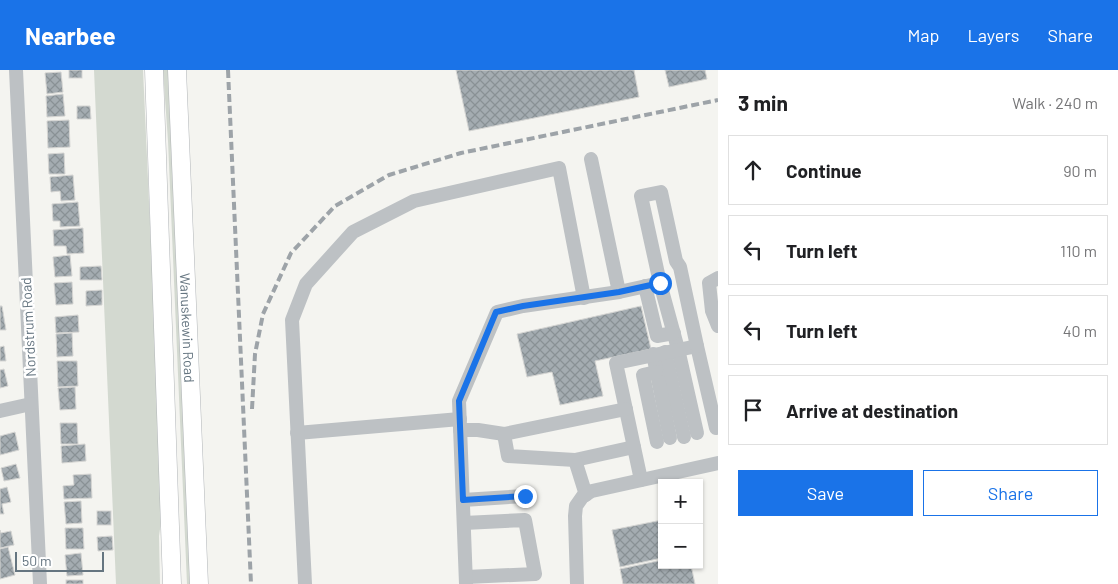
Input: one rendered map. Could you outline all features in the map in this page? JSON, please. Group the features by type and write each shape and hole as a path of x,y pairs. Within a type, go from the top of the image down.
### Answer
{"main road":[{"name":"Wanuskewin Road","path":"154,70 172,584"},
{"name":"Wanuskewin Road","path":"177,70 199,584"}],"street":[{"name":"Nordstrum Road","path":"16,70 40,584"},
{"path":"590,159 619,292"},
{"path":"305,584 292,320 306,284 353,232 414,201 559,168 584,298"},
{"path":"665,352 677,438 656,372 665,352 674,333 660,283 641,196 661,192 676,261 680,266 716,428"},
{"path":"718,278 708,283 712,311 718,326"},
{"path":"464,523 526,520 535,574 466,581 459,401 496,312 523,306 619,292 660,283"},
{"path":"645,286 657,336 674,333"},
{"path":"641,480 616,363 698,346"},
{"path":"0,411 31,404"},
{"path":"297,433 460,425 504,434 626,409"},
{"path":"504,434 508,456 575,460 634,447"},
{"path":"575,460 586,495"},
{"path":"577,584 575,516 576,506 583,496 602,488 718,463"},
{"path":"463,500 525,496"}],"shaded area":[{"path":"94,70 143,70 163,508 159,536 160,584 116,584"},
{"path":"163,70 169,70 192,584 187,584 168,141"}],"building":[{"path":"69,70 82,70 82,78 69,78"},
{"path":"456,70 634,70 639,97 469,131"},
{"path":"665,70 705,70 707,79 669,87"},
{"path":"61,72 63,92 47,94 45,73"},
{"path":"63,94 65,116 47,117 46,96"},
{"path":"77,106 90,106 91,119 77,119"},
{"path":"69,120 70,147 48,148 47,121"},
{"path":"64,153 65,174 49,174 48,154"},
{"path":"73,175 75,200 61,201 60,191 51,192 50,177"},
{"path":"78,202 80,226 60,227 60,221 53,221 52,204"},
{"path":"83,228 84,253 67,254 66,246 54,246 53,230"},
{"path":"70,255 72,276 55,277 53,257"},
{"path":"101,266 102,280 80,280 80,267"},
{"path":"72,282 73,304 56,305 54,283"},
{"path":"102,290 102,305 86,306 86,291"},
{"path":"0,306 2,306 6,330 0,330"},
{"path":"641,306 651,349 595,361 603,396 560,405 552,372 527,377 517,334"},
{"path":"78,315 79,332 56,333 55,317"},
{"path":"72,333 73,356 57,357 56,334"},
{"path":"4,346 6,361 0,361 0,347"},
{"path":"57,361 77,361 78,386 58,387"},
{"path":"4,369 8,386 0,388 0,370"},
{"path":"75,387 76,409 60,410 58,388"},
{"path":"60,423 77,423 78,444 61,444"},
{"path":"15,432 19,450 0,455 0,436"},
{"path":"85,444 86,461 62,463 61,446"},
{"path":"16,464 20,478 4,481 1,468"},
{"path":"91,474 92,498 64,499 63,486 74,485 73,475"},
{"path":"7,487 11,502 2,504 4,514 0,514 0,489"},
{"path":"81,501 82,523 66,524 64,502"},
{"path":"97,511 111,511 111,525 97,525"},
{"path":"658,521 658,559 620,567 612,530"},
{"path":"65,528 83,528 84,549 66,549"},
{"path":"0,530 1,533 11,531 14,545 0,548"},
{"path":"112,536 113,550 98,551 97,537"},
{"path":"8,547 15,575 0,579 0,549"},
{"path":"81,553 83,575 67,576 65,555"},
{"path":"658,561 658,569 692,569 695,584 623,584 620,569"},
{"path":"66,580 83,580 83,584 66,584"}],"railway":[{"path":"228,70 251,584"},
{"path":"252,409 255,354 263,314 291,253 335,206 389,175 461,153 718,100"}],"route":[{"path":"525,496 463,500 459,401 496,312 523,306 619,292 660,283"}]}
